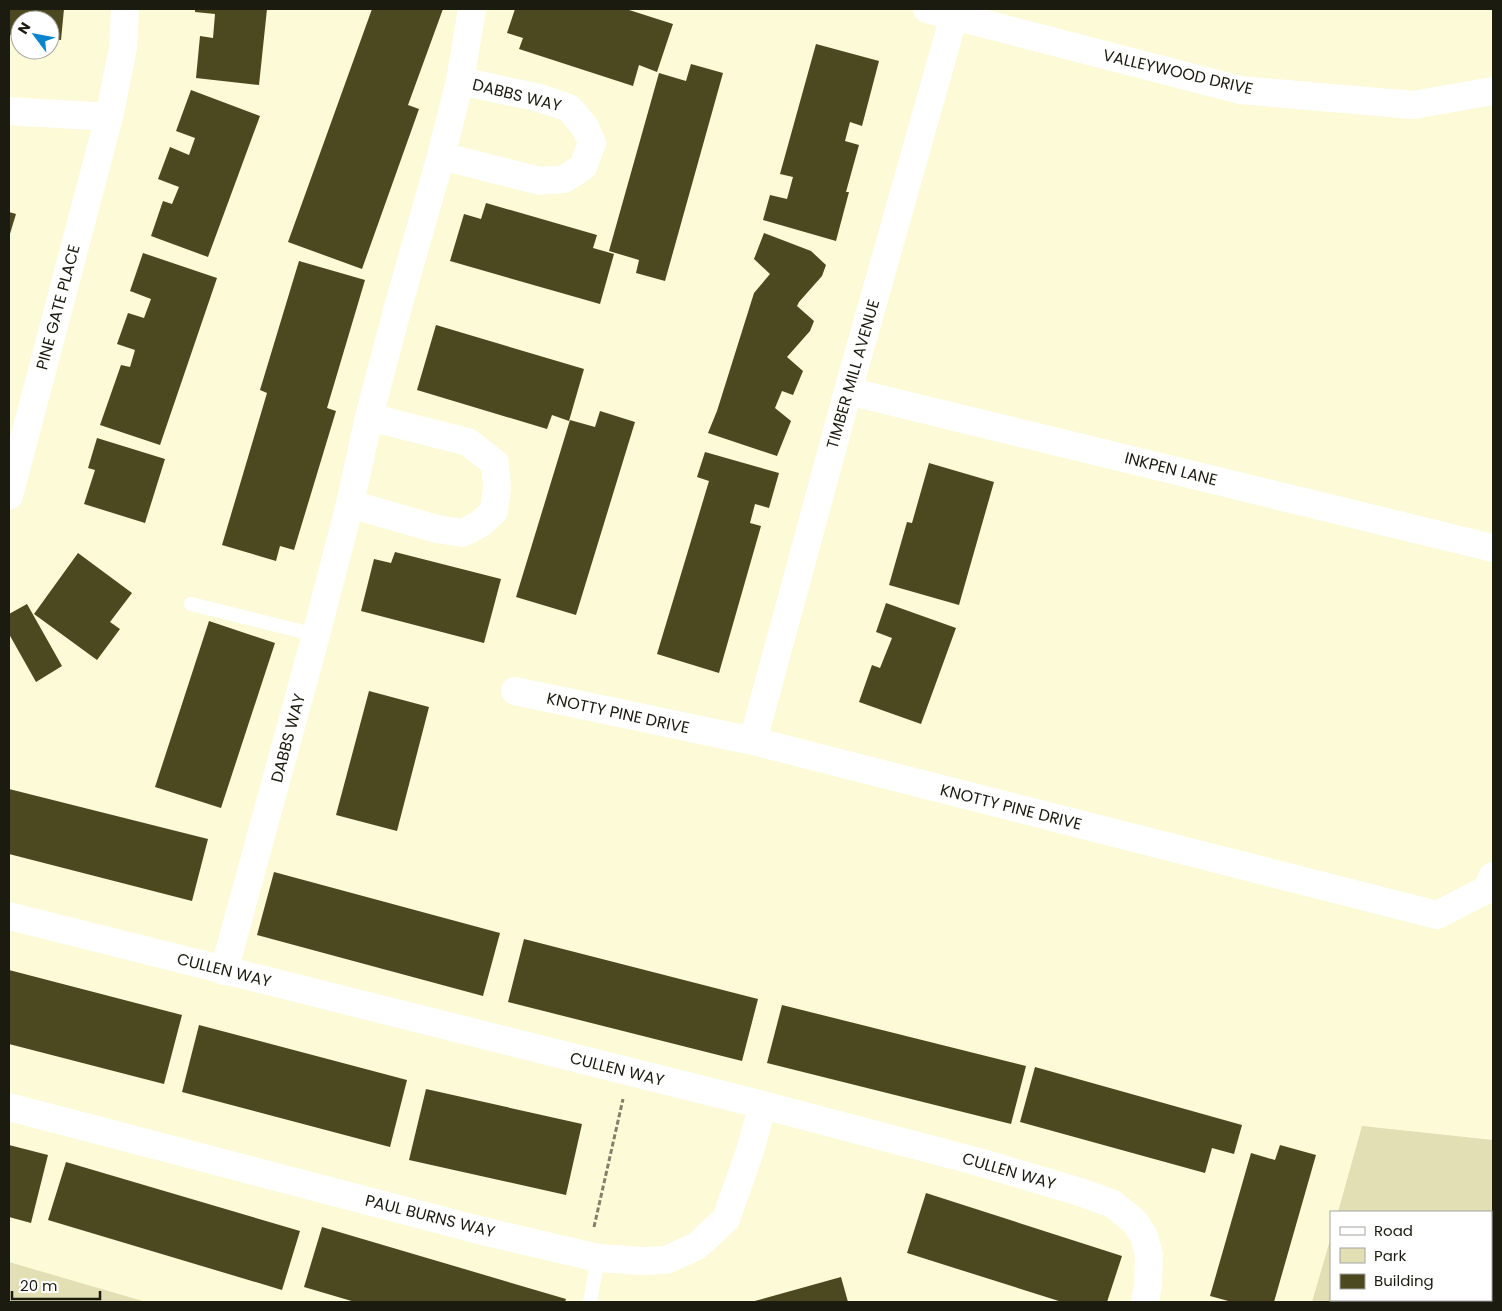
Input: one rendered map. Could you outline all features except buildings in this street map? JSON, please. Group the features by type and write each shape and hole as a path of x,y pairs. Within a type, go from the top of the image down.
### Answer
{"street":[{"name":"PINE GATE PLACE","path":"9,496 109,117 123,48 125,9"},
{"name":"DABBS WAY","path":"224,971 316,636 398,307 441,156 460,81 472,9"},
{"name":"VALLEYWOOD DRIVE","path":"927,9 955,12 1240,90 1413,105 1493,91"},
{"name":"TIMBER MILL AVENUE","path":"753,741 848,391 955,12"},
{"name":"DABBS WAY","path":"441,156 540,181 564,179 583,166 592,143 585,127 569,108 540,98 460,81"},
{"path":"9,111 109,117"},
{"name":"INKPEN LANE","path":"848,391 1493,548"},
{"path":"350,504 437,529 463,533 480,524 494,511 496,488 495,463 468,442 370,417"},
{"name":"KNOTTY PINE DRIVE","path":"515,692 753,741 1438,915 1486,890 1493,876"},
{"name":"CULLEN WAY","path":"9,916 763,1105 979,1162 1080,1192 1112,1204 1135,1222 1144,1236 1149,1256 1145,1302"},
{"name":"PAUL BURNS WAY","path":"9,1107 479,1230 593,1257 642,1261 666,1260 698,1246 726,1218 749,1154 763,1105"}],"lane":[{"path":"191,604 316,636"},
{"path":"590,1302 593,1257"}],"path":[{"path":"593,1257 629,1072"}],"green space":[{"path":"1362,1126 1493,1140 1493,1302 1312,1302 1330,1240 1330,1301 1492,1301 1492,1211 1338,1211"},
{"path":"9,1262 146,1302 9,1302"}]}
